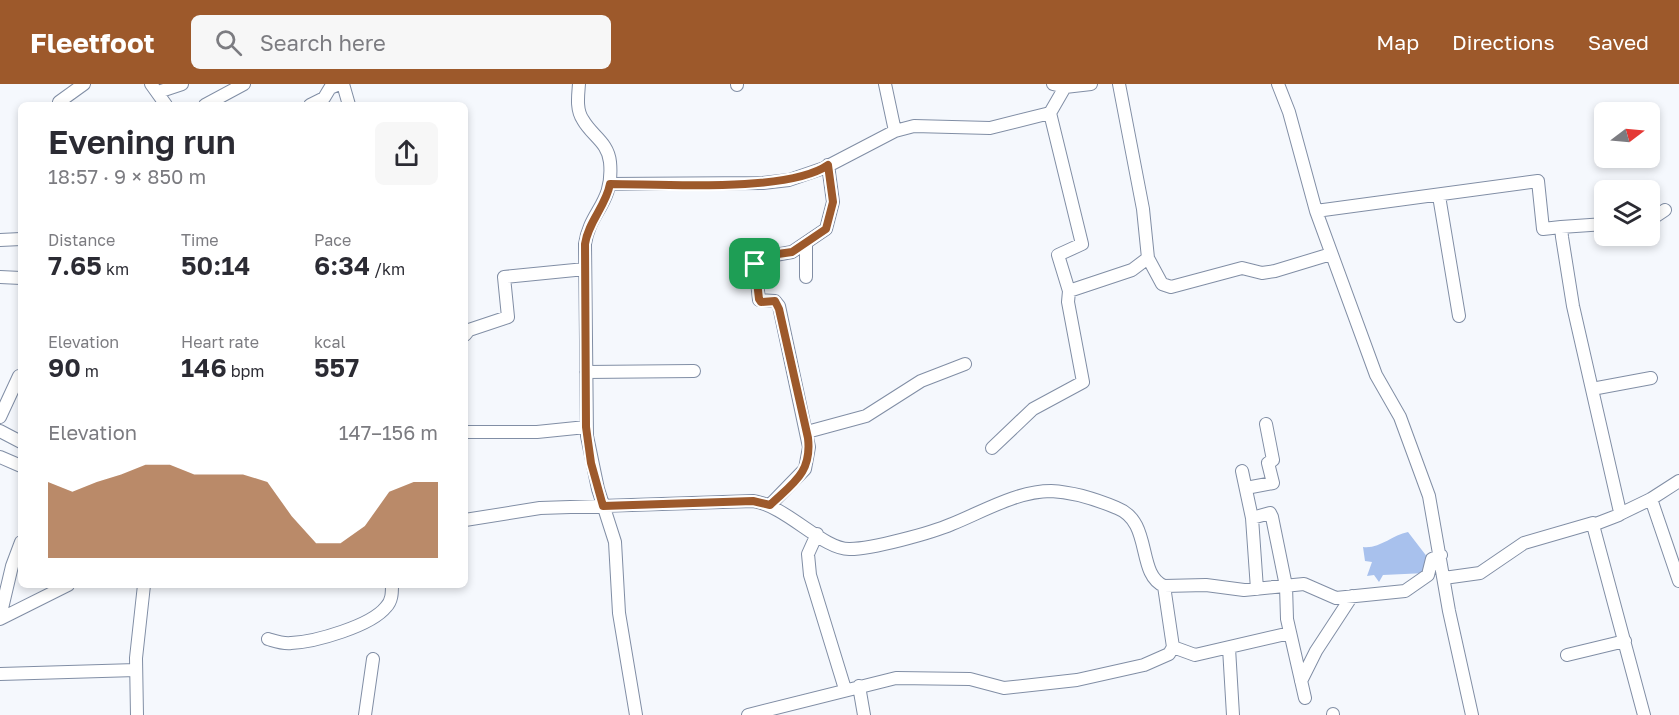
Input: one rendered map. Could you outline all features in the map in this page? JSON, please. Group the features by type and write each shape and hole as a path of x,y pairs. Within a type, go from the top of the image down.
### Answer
{"street":[{"path":"59,102 84,84"},
{"path":"164,102 154,88 182,84"},
{"path":"211,102 244,84"},
{"path":"316,102 324,98 330,88 341,84 348,102"},
{"path":"579,84 580,113 606,148 610,161 608,195 586,235 586,427 591,463 615,542 619,613 636,715"},
{"path":"885,84 895,130"},
{"path":"992,448 1034,409 1083,382 1068,302 1069,291 1058,255 1081,247 1082,243 1050,113 1059,86 1091,84"},
{"path":"1119,84 1143,209 1148,258 1162,284 1171,287 1242,268 1262,273 1275,271 1331,254"},
{"path":"1278,84 1289,112 1316,211 1377,380 1400,417 1429,496 1472,715"},
{"path":"610,184 763,183 801,177 895,130 914,126 990,128 1050,113"},
{"path":"770,505 805,469 809,455 807,432 779,309 775,301 761,302 759,299 755,264 760,258 792,252 826,229 833,202 828,165"},
{"path":"1316,211 1538,181 1543,229 1594,225"},
{"path":"1438,196 1459,316"},
{"path":"1660,213 1665,210"},
{"path":"1561,227 1573,306 1620,514"},
{"path":"0,240 18,239"},
{"path":"806,244 806,277"},
{"path":"1069,291 1132,270 1148,258"},
{"path":"468,331 508,316 504,277 585,269"},
{"path":"0,277 18,278"},
{"path":"807,432 866,416 921,381 965,364"},
{"path":"586,372 694,371"},
{"path":"1,411 18,378"},
{"path":"1592,389 1651,378"},
{"path":"1246,488 1273,483 1268,464 1273,459 1266,424"},
{"path":"468,432 537,432 586,427"},
{"path":"0,431 18,440"},
{"path":"0,457 18,465"},
{"path":"1242,471 1252,518 1257,589"},
{"path":"1444,578 1480,573 1524,543 1620,514 1652,499 1679,481"},
{"path":"468,519 519,510 753,501 770,505 843,548 853,549 935,530 1024,496 1056,492 1111,506 1131,516 1138,527 1152,576 1164,586 1206,585 1257,589 1310,585 1334,597 1408,590 1428,574 1432,559 1441,555"},
{"path":"1652,499 1679,581"},
{"path":"1252,518 1271,514 1286,586 1285,603 1290,633 1305,698"},
{"path":"1593,523 1644,715"},
{"path":"817,534 808,554 810,574 845,689"},
{"path":"0,618 5,574 18,549"},
{"path":"748,715 845,689 907,677 970,679 1004,688 1066,682 1144,666 1169,654 1173,647 1164,586"},
{"path":"0,618 62,588"},
{"path":"137,715 137,636 144,588"},
{"path":"268,639 283,643 300,642 365,622 386,608 390,601 392,588"},
{"path":"1301,681 1316,651 1352,596"},
{"path":"1173,647 1191,656 1290,633"},
{"path":"1567,655 1625,641"},
{"path":"1229,648 1233,715"},
{"path":"365,715 373,659"},
{"path":"0,674 136,670"},
{"path":"859,686 864,715"}],"water":[{"path":"1408,532 1428,558 1426,573 1383,575 1379,582 1374,575 1367,576 1372,562 1365,561 1363,547 1375,546"}],"route":[{"path":"828,165 833,202 826,229 812,241 792,252 764,256 755,264 759,299 761,302 775,301 778,304 808,438 809,455 805,469 770,505 753,501 603,506 591,463 586,427 585,244 586,235 608,195 610,184 763,183 801,177 828,165"}]}
